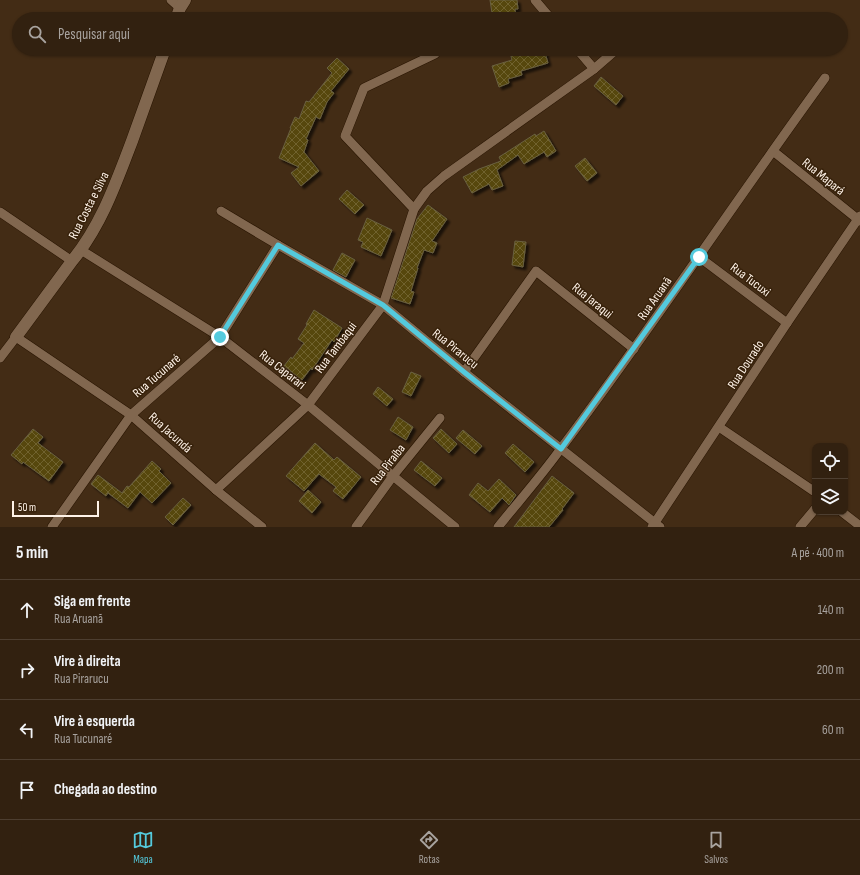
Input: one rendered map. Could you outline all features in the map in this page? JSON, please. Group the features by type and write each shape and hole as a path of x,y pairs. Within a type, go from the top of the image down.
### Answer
{"street":[{"path":"171,0 180,9"},
{"path":"535,0 545,12"},
{"name":"Rua Costa e Silva","path":"16,337 81,250 99,220 114,191 162,56"},
{"path":"414,209 344,136 364,88 431,56"},
{"path":"583,56 594,69"},
{"name":"Rua Tambaqui","path":"216,490 308,405 383,305 414,209 427,191 444,176 594,69 609,56"},
{"name":"Rua Aruanã","path":"498,527 561,449 634,349 825,78"},
{"name":"Rua Mapará","path":"773,150 859,219"},
{"name":"Rua Pirarucu","path":"221,211 383,305 656,526"},
{"path":"0,212 72,261"},
{"name":"Rua Dourado","path":"656,526 787,323 859,219"},
{"name":"Rua Tucunaré","path":"57,525 132,414 220,337 278,245"},
{"name":"Rua Caparari","path":"81,250 220,337 308,405 455,527"},
{"name":"Rua Tucuxi","path":"699,257 787,323"},
{"name":"Rua Jaraqui","path":"464,372 536,270 634,349"},
{"path":"0,358 16,337"},
{"name":"Rua Jacundá","path":"16,337 132,414 216,490 262,527"},
{"name":"Rua Piraíba","path":"356,527 393,476 440,418"},
{"path":"719,427 812,490"},
{"path":"800,527 812,513"},
{"path":"846,515 860,526"}],"building":[{"path":"490,0 517,0 518,9 515,9 515,12 492,12"},
{"path":"511,56 546,56 548,63 521,71 522,75 508,79 509,83 499,87 492,66 512,60"},
{"path":"337,58 349,69 331,91 334,93 327,102 320,119 316,117 306,139 308,140 304,152 319,171 301,186 291,173 299,167 279,158 295,117 299,119 306,101 309,102 332,73 327,68"},
{"path":"601,77 623,96 616,105 594,86"},
{"path":"544,131 556,151 547,157 544,152 524,164 518,155 497,170 503,186 492,190 489,184 472,193 463,177 501,161 499,157 535,134 536,136"},
{"path":"585,158 597,173 587,181 575,166"},
{"path":"347,190 364,205 355,214 339,199"},
{"path":"428,205 447,219 432,241 437,243 433,253 424,250 417,268 411,291 414,292 410,304 391,298 417,219"},
{"path":"367,218 392,230 381,256 361,247 363,242 358,240"},
{"path":"515,241 526,242 523,267 512,265"},
{"path":"342,253 355,260 346,277 333,270"},
{"path":"314,310 342,328 334,342 332,340 312,370 311,368 302,380 284,366 291,357 292,359 304,343 298,339"},
{"path":"411,372 421,376 411,396 402,392"},
{"path":"378,387 393,399 387,406 373,394"},
{"path":"398,417 413,427 406,440 390,430"},
{"path":"33,429 43,437 38,443 63,462 49,481 23,462 22,464 11,455"},
{"path":"441,429 457,444 449,453 433,438"},
{"path":"463,430 482,446 475,454 456,438"},
{"path":"315,443 334,460 337,457 361,477 343,499 333,491 336,487 319,474 304,491 286,476"},
{"path":"513,444 534,462 525,472 505,453"},
{"path":"152,461 161,469 159,471 171,483 152,503 140,492 128,508 108,493 106,496 91,484 98,475 122,493"},
{"path":"421,461 442,478 435,486 414,470"},
{"path":"552,476 574,493 562,509 563,510 549,527 514,527"},
{"path":"499,479 516,495 509,505 502,498 490,512 469,495 478,483 488,491"},
{"path":"308,490 321,502 312,513 299,501"},
{"path":"183,498 191,505 173,525 165,517"}],"route":[{"path":"220,337 278,245 383,305 561,449 699,257"}]}
